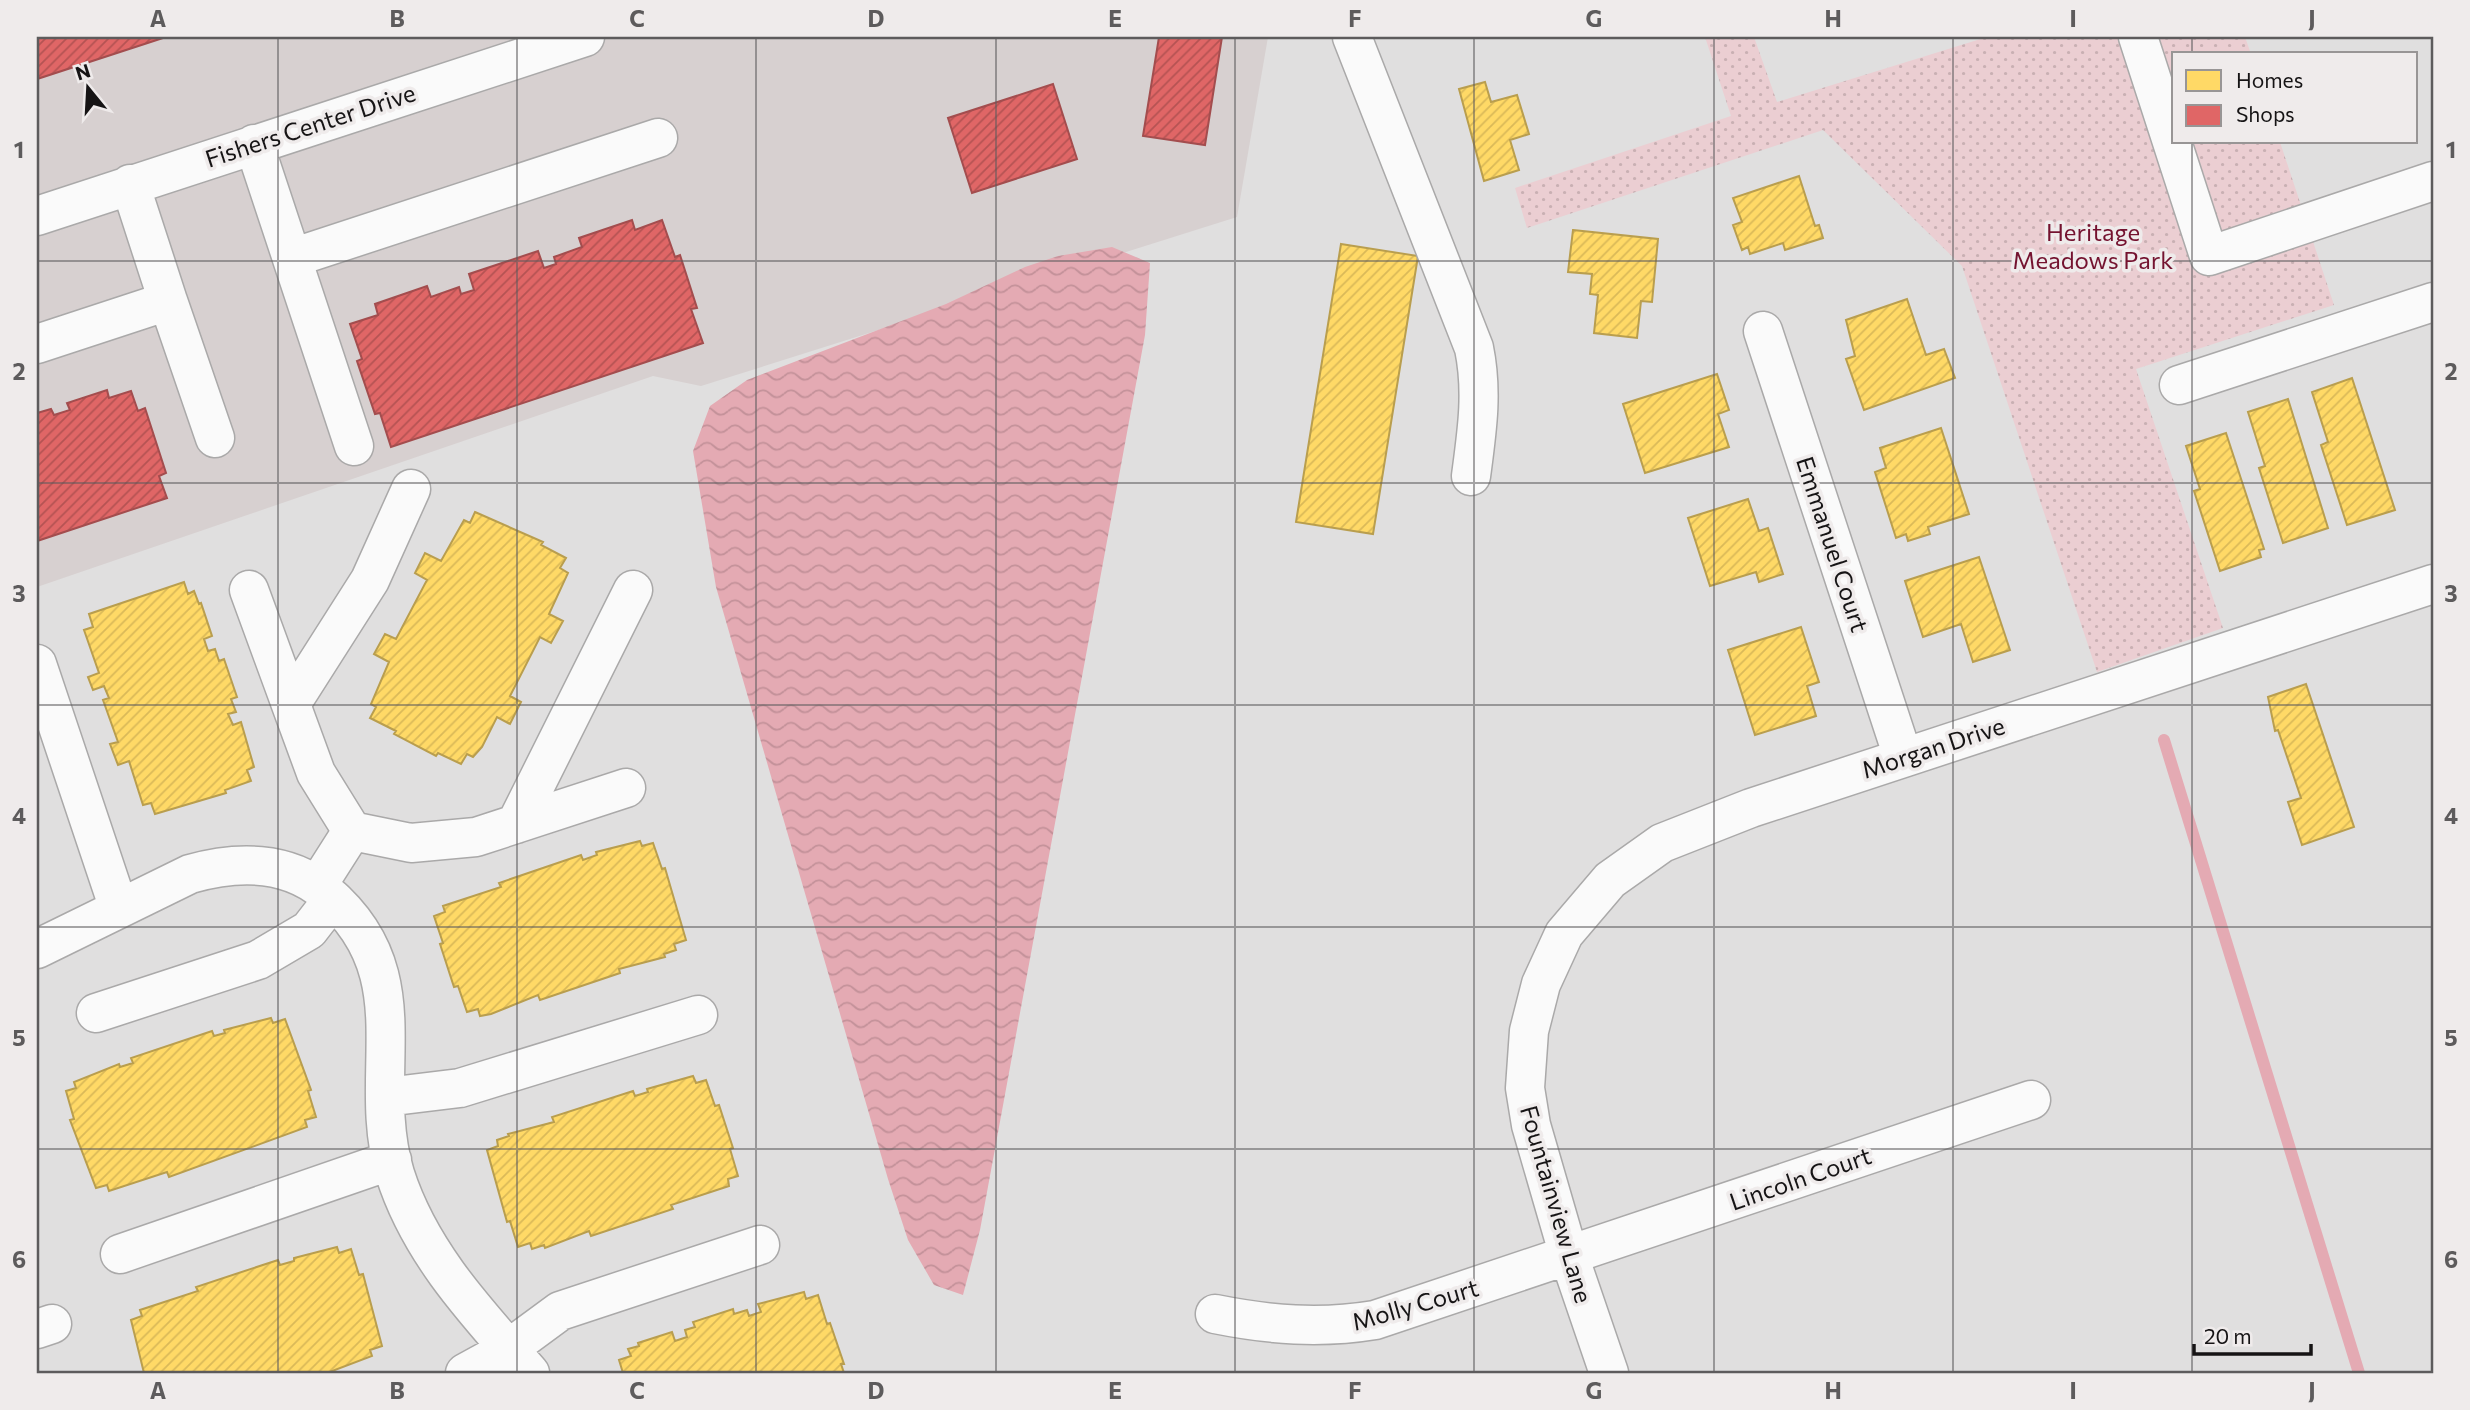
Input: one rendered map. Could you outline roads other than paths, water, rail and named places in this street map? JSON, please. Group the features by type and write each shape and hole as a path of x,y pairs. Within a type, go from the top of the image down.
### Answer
{"street":[{"name":"Fishers Center Drive","path":"37,216 584,37"},
{"path":"1352,37 1474,348 1480,379 1480,401 1471,476"},
{"path":"2138,37 2172,140"},
{"path":"292,258 658,138"},
{"path":"254,144 354,446"},
{"path":"2173,144 2210,256 2433,181"},
{"path":"130,184 215,438"},
{"path":"37,344 168,301"},
{"path":"2179,385 2433,302"},
{"name":"Emmanuel Court","path":"1763,331 1903,757"},
{"path":"291,704 370,580 411,489"},
{"name":"Morgan Drive","path":"1529,1031 1541,984 1564,934 1610,880 1662,843 1751,808 2433,584"},
{"path":"249,590 316,773 352,831 411,843 475,837 626,788"},
{"path":"516,824 633,590"},
{"path":"37,664 119,909"},
{"path":"96,1013 258,960 309,930 352,831"},
{"path":"37,949 190,874 215,867 259,865 281,869 325,892 358,925 381,974 386,1029 386,1097 392,1160 411,1215 434,1255 518,1362"},
{"path":"386,1097 460,1088 698,1015"},
{"name":"Fountainview Lane","path":"1529,1031 1525,1088 1531,1125 1569,1256 1609,1373"},
{"name":"Lincoln Court","path":"1569,1256 2031,1100"},
{"path":"120,1254 392,1160"},
{"path":"465,1373 518,1362 560,1311 760,1245"},
{"name":"Molly Court","path":"1215,1314 1266,1324 1350,1324 1376,1320 1569,1256"}],"water":[{"path":"1112,247 1150,263 1145,335 980,1230 963,1295 934,1285 908,1240 888,1179 716,587 693,451 710,406 747,380 946,304 1025,267 1058,256"}],"waterway":[{"path":"2164,740 2359,1373"}],"park label":[{"name":"Heritage Meadows Park","path":"2093,245"}]}
